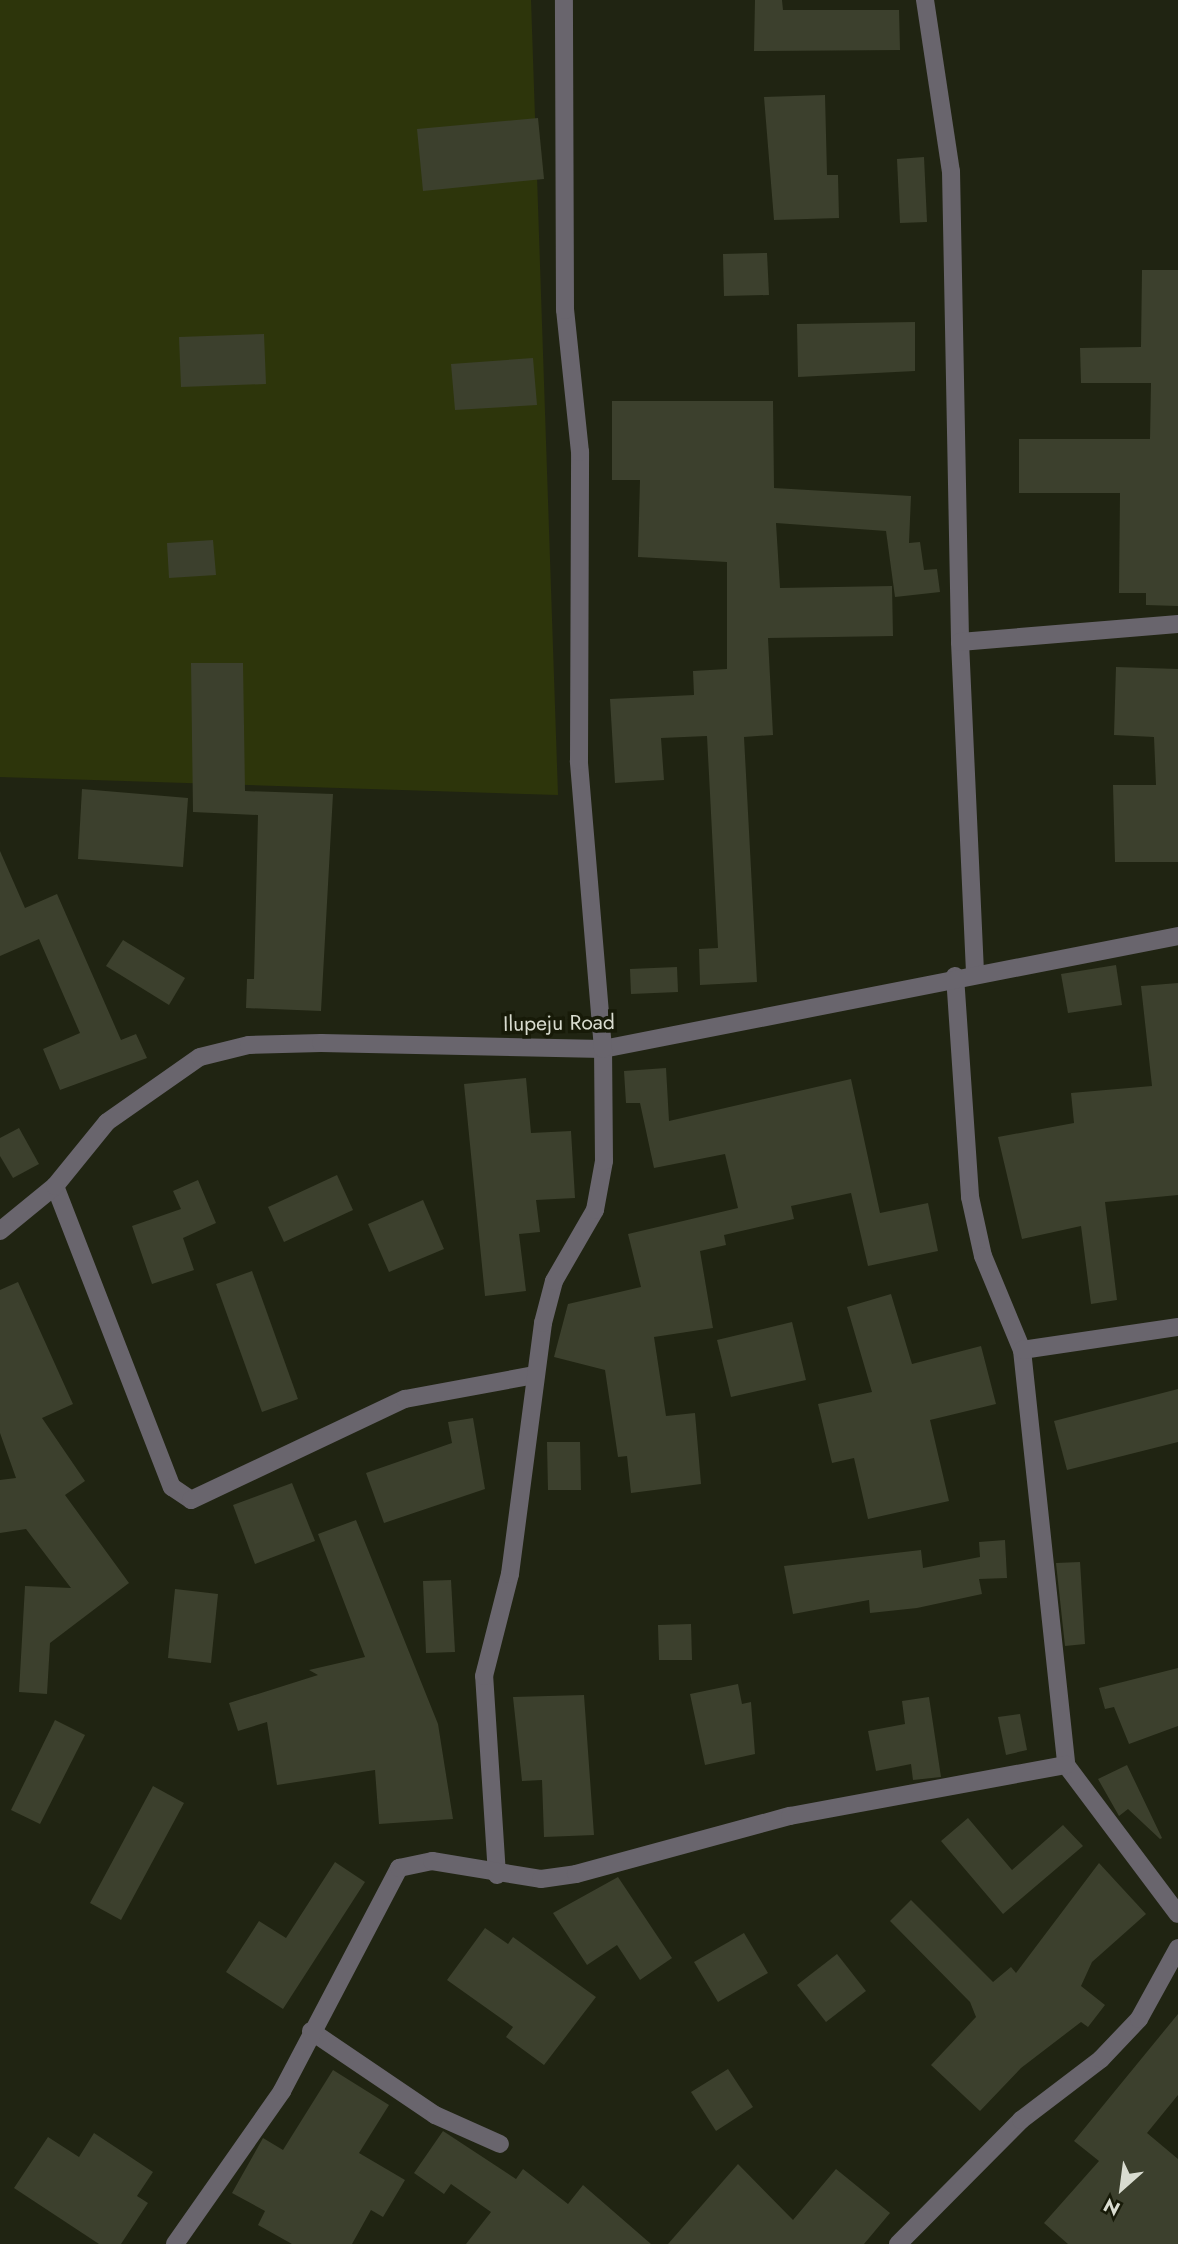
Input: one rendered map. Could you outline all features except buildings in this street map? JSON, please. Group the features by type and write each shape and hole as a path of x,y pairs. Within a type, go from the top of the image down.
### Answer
{"street":[{"path":"497,1875 484,1676 510,1574 534,1375 554,1280 603,1187 603,1049 579,761 580,452 565,310 564,0"},
{"path":"925,0 951,171 960,642 975,973"},
{"path":"960,642 1178,624"},
{"name":"Ilupeju Road","path":"0,1231 55,1186 107,1122 200,1057 249,1045 309,1043 603,1049 955,976 1178,936"},
{"path":"955,976 970,1196 983,1256 1022,1350 1066,1765 1178,1914"},
{"path":"55,1186 172,1486 191,1500 405,1399 534,1375"},
{"path":"1022,1350 1178,1327"},
{"path":"175,2244 282,2091 311,2031 399,1868 432,1861 497,1875 576,1874 790,1816 1066,1765"},
{"path":"898,2244 1021,2120 1101,2059 1139,2019 1178,1948"},
{"path":"311,2031 435,2115 500,2144"}],"green space":[{"path":"0,0 531,0 558,795 0,777"}]}
